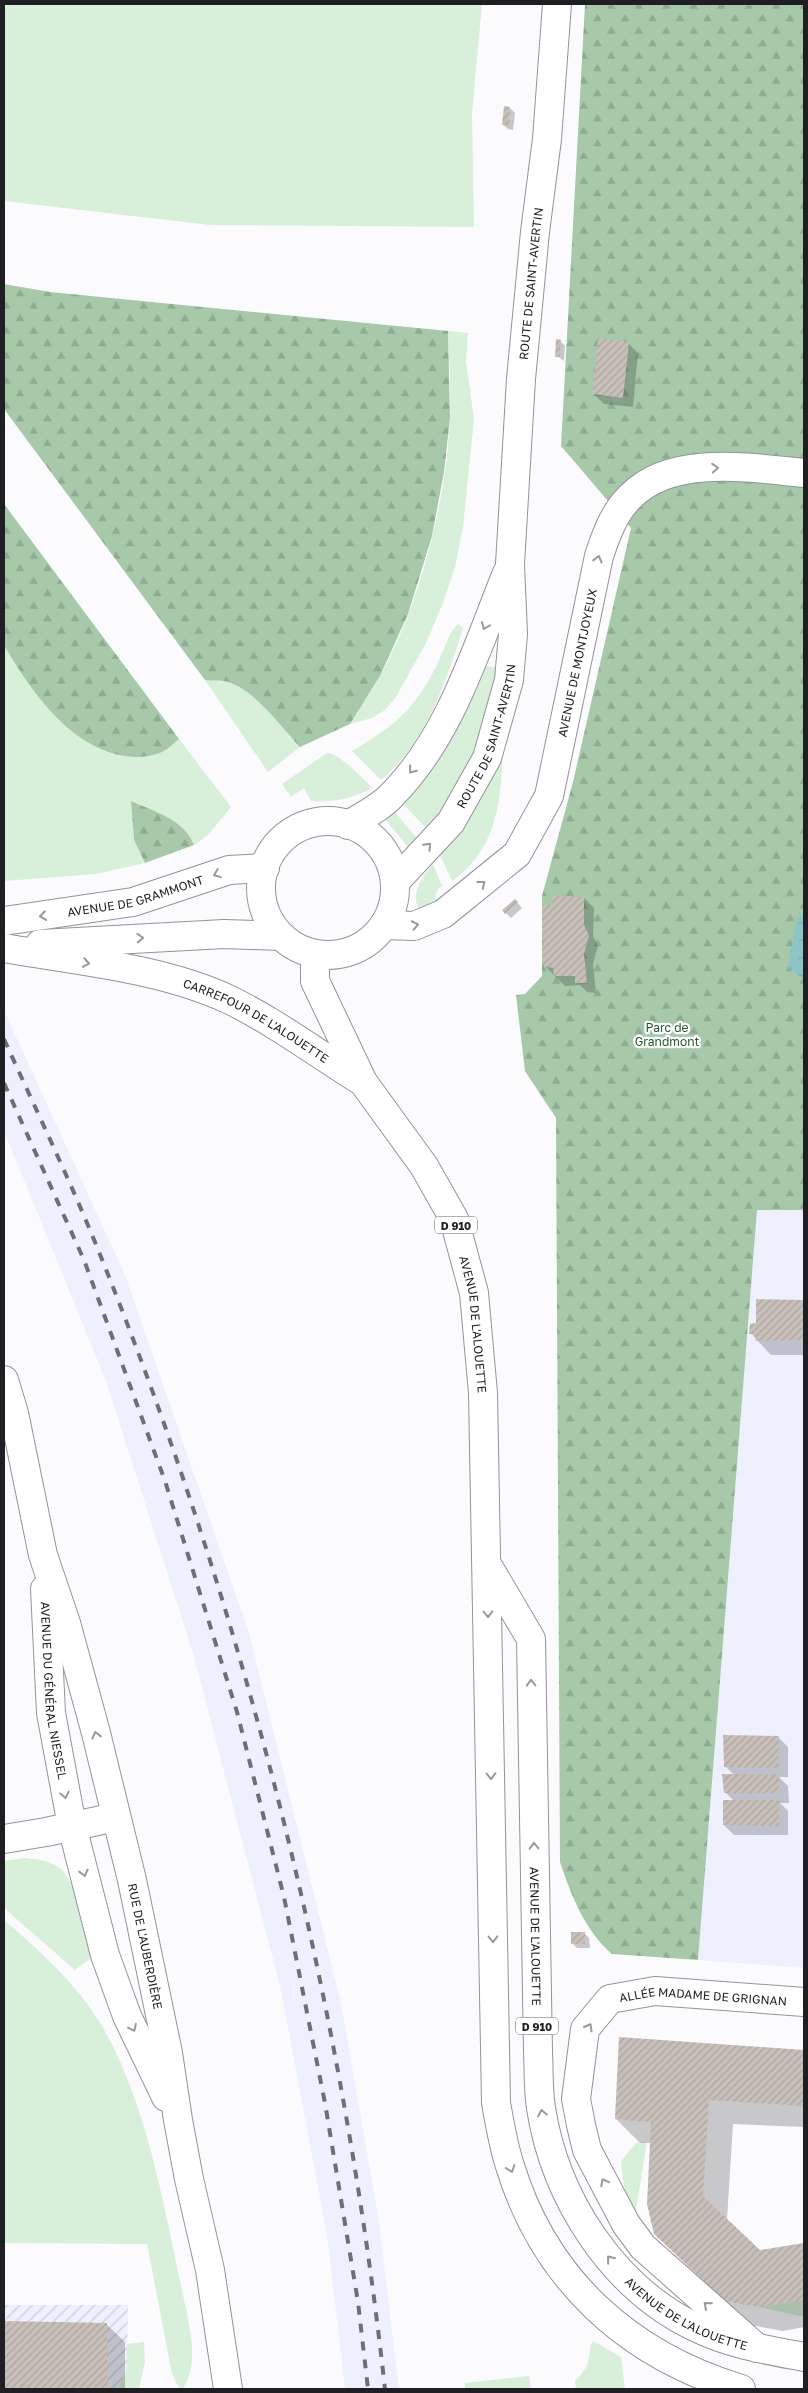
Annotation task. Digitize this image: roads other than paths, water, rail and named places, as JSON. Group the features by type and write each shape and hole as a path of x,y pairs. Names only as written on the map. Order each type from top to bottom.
{"main road":[{"name":"ROUTE DE SAINT-AVERTIN","path":"395,882 451,822 487,758 509,680 513,634 510,564 521,379 535,232 547,139 557,4"},
{"name":"AVENUE DE MONTJOYEUX","path":"384,925 414,926 443,914 517,854 549,796 599,556 614,520 631,496 647,483 685,470 721,467 804,473"},
{"name":"ROUTE DE SAINT-AVERTIN","path":"348,825 392,796 434,740 467,670 510,564"},
{"name":"CARREFOUR DE L'ALOUETTE","path":"337,822 368,835 383,850 393,871 395,882 391,911 384,925 372,938 358,948 342,954 315,954 291,944 281,936 266,911 262,882 265,868 276,847 292,832 314,823 337,822"},
{"name":"AVENUE DE GRAMMONT","path":"4,921 133,902 229,870 265,868"},
{"name":"CARREFOUR DE L'ALOUETTE","path":"4,947 224,934 281,936"},
{"name":"CARREFOUR DE L'ALOUETTE","path":"4,947 169,978 229,1000 263,1018 363,1082"},
{"name":"CARREFOUR DE L'ALOUETTE","path":"315,954 315,981 363,1082"},
{"name":"AVENUE DE L'ALOUETTE","path":"363,1082 424,1166 454,1219 474,1293 483,1393 496,2103 510,2167 531,2218 549,2252 570,2282 594,2306 662,2357 705,2378 741,2389"},
{"name":"AVENUE DU GÉNÉRAL NIESSEL","path":"4,1380 14,1412 44,1555 96,1733 116,1816"},
{"name":"AVENUE DU GÉNÉRAL NIESSEL","path":"44,1555 51,1713 72,1826"},
{"name":"AVENUE DE L'ALOUETTE","path":"487,1565 530,1639 538,2052 541,2108 559,2175 591,2234 611,2261 636,2287 694,2327 757,2348 804,2357"},
{"path":"4,1839 116,1816"},
{"name":"RUE DE L'AUBERDIÈRE","path":"116,1816 132,1880 168,2053 178,2120 210,2270 228,2389"},
{"name":"RUE DE L'AUBERDIÈRE","path":"72,1826 105,1955 127,2016 178,2120"},
{"name":"ALLÉE MADAME DE GRIGNAN","path":"757,2348 643,2247 626,2224 587,2150 581,2125 576,2099 585,2029 610,1999 655,1991 804,2002"}],"water":[{"path":"804,913 804,980 788,968 796,920"}],"railway":[{"path":"4,1039 88,1225 152,1389 200,1528 243,1669 281,1811 314,1954 343,2098 366,2243 385,2389"},
{"path":"4,1083 84,1260 165,1481 237,1712 284,1897 325,2103 358,2302 368,2389"}],"park label":[{"name":"Parc de Grandmont","path":"667,1034"}]}
